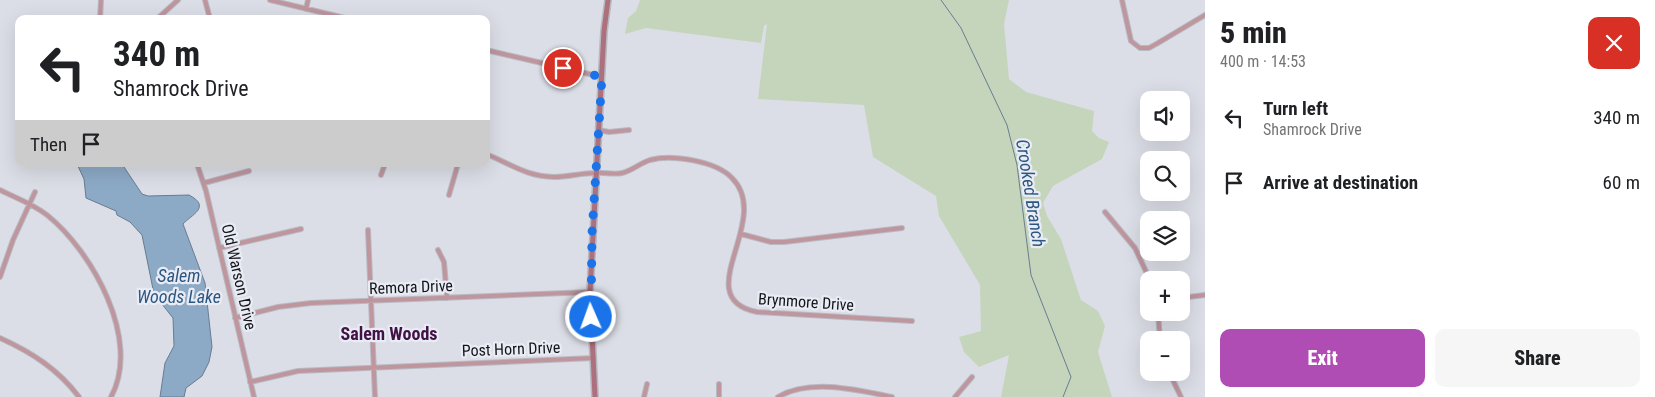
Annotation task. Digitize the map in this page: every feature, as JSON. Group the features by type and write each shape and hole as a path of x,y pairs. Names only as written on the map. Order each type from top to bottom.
{"main road":[{"path":"596,397 590,292 608,0"}],"street":[{"path":"100,15 101,0"},
{"path":"161,15 178,0"},
{"path":"205,0 209,15"},
{"path":"270,0 332,15"},
{"path":"306,9 308,0"},
{"path":"1122,0 1131,41 1140,48 1149,48 1205,14"},
{"path":"490,51 602,77"},
{"path":"599,130 609,132 630,130"},
{"name":"Brynmore Drive","path":"490,156 516,170 534,175 554,177 596,173 622,173 648,161 660,158 695,161 717,166 734,179 741,191 745,216 742,234 727,281 731,294 743,307 757,312 912,321"},
{"name":"Old Warson Drive","path":"198,167 204,183 254,397"},
{"path":"382,175 384,167"},
{"path":"449,195 457,167"},
{"path":"204,183 249,171"},
{"path":"0,190 29,204 49,217 79,248 97,274 107,295 117,333 120,356 118,382 111,397"},
{"path":"0,276 2,263 35,192"},
{"path":"1105,212 1135,248 1146,271"},
{"path":"742,234 771,242 784,242 902,228"},
{"path":"219,248 301,229"},
{"path":"368,230 375,397"},
{"path":"438,250 444,262 447,298"},
{"name":"Remora Drive","path":"235,318 294,304 590,292"},
{"path":"1190,297 1205,295"},
{"path":"0,338 40,359 65,380 79,397"},
{"name":"Post Horn Drive","path":"250,382 298,371 594,358"},
{"path":"955,397 972,377"},
{"path":"1173,381 1181,397"},
{"path":"644,397 648,384"},
{"path":"719,384 719,397"},
{"path":"778,397 801,388 816,387 859,391 892,397"}],"green space":[{"path":"640,0 1009,0 1004,24 1009,79 1026,92 1094,111 1092,131 1099,138 1109,142 1102,159 1053,186 1043,203 1047,216 1061,239 1081,300 1098,311 1105,326 1098,352 1112,397 1001,397 1009,355 979,367 964,352 959,337 981,331 980,285 939,216 936,196 873,157 864,105 758,99 767,24 764,26 761,43 646,28 625,34 628,18 636,11"}],"water":[{"name":"Salem Woods Lake","path":"78,167 124,167 142,194 148,196 189,195 199,203 198,211 183,224 205,283 212,347 209,362 202,376 186,388 184,397 160,397 165,363 174,346 173,318 154,294 142,235 130,222 117,215 116,211 86,198 84,179"}],"waterway":[{"name":"Crooked Branch","path":"941,0 961,28 1007,125 1017,165 1031,275 1071,377 1063,397"}],"district":[{"name":"Salem Woods","path":"389,333"}],"route":[{"path":"563,68 602,77 592,233 591,317"}]}
